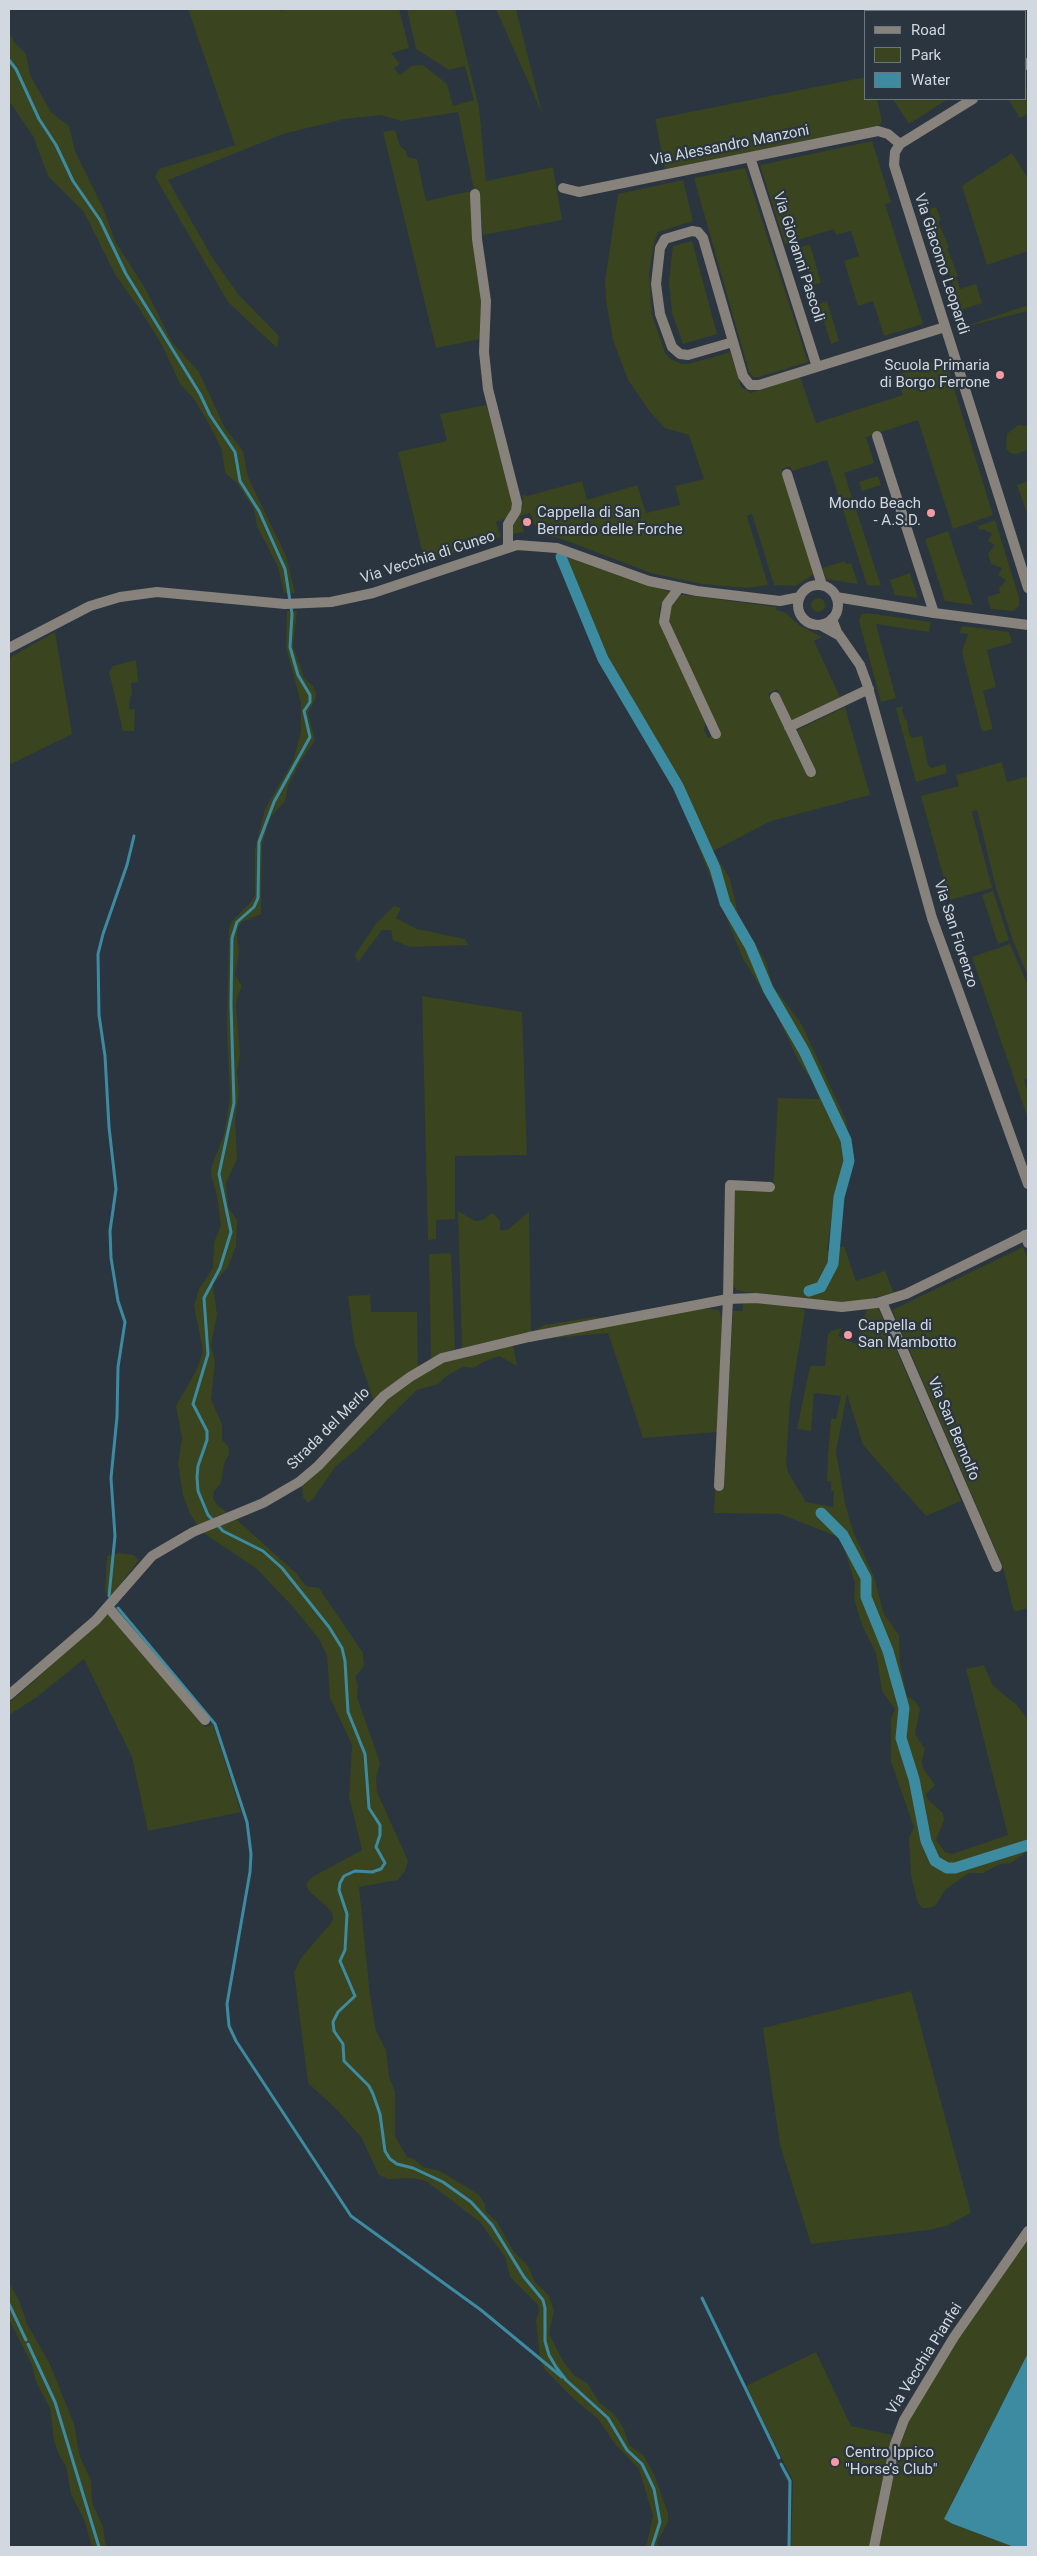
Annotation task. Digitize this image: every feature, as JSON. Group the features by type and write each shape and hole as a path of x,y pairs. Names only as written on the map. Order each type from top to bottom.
{"street":[{"path":"898,146 971,100"},
{"name":"Via Alessandro Manzoni","path":"563,188 568,191 579,192 878,131 888,134 898,146"},
{"name":"Via Giacomo Leopardi","path":"898,146 894,160 895,170 1028,588"},
{"name":"Via Giovanni Pascoli","path":"750,157 817,367"},
{"name":"Via Vecchia di Cuneo","path":"9,648 90,606 135,594 169,593 285,604 331,602 373,593 508,547 507,528 517,503 488,390 484,352 486,301 477,239 475,194"},
{"path":"733,342 688,355 680,354 672,348 660,314 656,284 660,248 665,239 692,231 701,234 733,342 744,380 750,385 759,385 945,326"},
{"path":"877,436 934,613"},
{"path":"787,474 817,570 818,585"},
{"path":"508,547 540,545 557,548 644,579 679,588 780,601 800,597"},
{"path":"798,610 803,591 818,585 831,589 836,596 838,609"},
{"path":"679,588 667,604 664,622 716,734"},
{"path":"836,596 934,613 1028,624"},
{"path":"780,601 798,610 807,622 820,625 832,619 838,609 848,604 862,602"},
{"name":"Via San Fiorenzo","path":"832,619 840,637 858,662 869,689 932,918 1028,1184"},
{"name":"Via San Fiorenzo","path":"820,625 840,637"},
{"path":"789,727 869,689"},
{"path":"775,697 811,772"},
{"path":"719,1486 728,1299 730,1185 770,1187"},
{"path":"728,1299 756,1298 842,1306 882,1302 906,1294 1027,1238"},
{"name":"Strada del Merlo","path":"9,1695 108,1607 148,1559 201,1528 273,1498 303,1479 384,1396 410,1377 442,1358 496,1344 728,1299"},
{"name":"Via San Bernolfo","path":"882,1302 997,1568"},
{"path":"108,1607 205,1720"},
{"name":"Via Vecchia Pianfei","path":"874,2547 895,2444 904,2420 954,2337 1028,2231"}],"green space":[{"path":"188,9 279,9 280,11 285,9 399,9 409,48 391,53 400,64 394,68 400,75 411,66 423,65 447,84 453,106 474,100 465,66 449,70 416,49 407,9 455,9 479,108 486,181 553,167 562,220 483,235 479,189 474,190 458,112 401,121 381,115 344,119 283,134 168,180 212,257 238,294 279,336 277,348 228,302 155,177 159,169 235,145"},
{"path":"496,9 516,9 542,113"},
{"path":"9,32 14,42 26,54 30,75 51,112 69,126 75,151 103,208 116,243 145,288 172,342 199,372 225,428 243,451 248,477 286,556 295,593 284,593 278,567 257,526 254,509 237,483 225,473 222,450 210,426 194,399 180,384 162,345 116,276 84,212 48,176 33,136 9,101"},
{"path":"864,77 864,100 877,100 882,122 877,127 665,169 655,119"},
{"path":"1027,86 1028,114 1020,118 1009,100 1027,100"},
{"path":"894,100 946,100 909,124"},
{"path":"395,130 400,146 406,151 407,157 417,159 426,201 471,191 481,297 480,339 436,348 383,132"},
{"path":"872,141 891,202 885,204 923,324 884,336 873,301 858,306 844,261 859,256 851,231 836,235 834,229 785,244 760,165"},
{"path":"1012,153 1028,179 1028,251 987,265 962,186"},
{"path":"745,168 808,362 759,377 753,377 749,372 694,178"},
{"path":"683,180 693,221 658,232 654,243 649,274 652,315 665,353 669,358 681,364 689,364 730,352 741,387 751,393 800,377 816,423 903,395 896,375 945,359 993,515 953,529 918,420 866,437 874,463 844,473 881,586 867,585 827,460 792,471 790,466 782,469 814,572 813,575 795,586 774,585 752,514 747,516 768,585 747,588 702,584 651,573 562,539 538,533 530,513 520,516 524,532 513,534 513,525 522,508 523,495 527,496 582,481 587,500 637,485 646,513 680,505 675,486 704,479 689,435 665,428 650,412 628,380 613,340 606,301 605,281 618,194"},
{"path":"936,207 941,220 938,222 949,247 947,248 958,276 956,277 960,289 976,284 982,303 961,310 929,209"},
{"path":"692,241 717,334 683,344 672,313 669,281 673,246"},
{"path":"810,244 821,283 813,285 801,247"},
{"path":"827,301 839,341 831,344 819,304"},
{"path":"1028,305 1028,311 957,329"},
{"path":"486,405 512,494 513,508 507,518 496,522 501,537 425,563 398,452 447,441 440,414"},
{"path":"1018,425 1028,426 1028,450 1016,454 1010,453 1006,448 1007,434"},
{"path":"878,476 881,485 862,491 859,482"},
{"path":"1028,481 1028,510 1026,511 1017,485"},
{"path":"995,520 1019,597 1019,606 1013,611 991,609 987,597 1000,593 999,588 1006,580 998,575 1002,568 991,564 988,554 995,545 988,541 992,534 983,529 980,530 978,526"},
{"path":"948,531 973,605 945,601 925,539"},
{"path":"555,553 670,592 660,607 659,624 706,721 704,730 708,738 720,732 670,629 667,613 679,594 776,607 776,610 786,613 799,625 822,637 814,641 840,697 792,721 777,689 768,694 809,776 817,772 797,730 845,707 870,795 771,821 713,851 730,879 738,914 766,962 773,986 802,1025 846,1120 849,1137 834,1200 827,1251 844,1246 856,1281 885,1271 894,1293 859,1301 842,1302 745,1292 737,1290 733,1286 733,1189 773,1191 778,1098 819,1099 812,1081 798,1060 773,1007 743,959 675,787 600,658"},
{"path":"845,561 846,564 851,563 858,584 826,579 822,568"},
{"path":"910,573 918,598 895,595 890,580"},
{"path":"815,598 821,598 825,605 821,612 815,612 811,608 811,602"},
{"path":"287,611 297,611 293,646 304,678 313,686 316,693 315,700 308,713 315,740 300,762 288,786 285,801 271,817 267,827 262,845 261,914 242,922 238,927 239,951 235,975 242,986 237,998 236,1008 240,1054 237,1072 239,1092 235,1119 237,1159 226,1183 228,1207 237,1220 236,1246 228,1267 213,1284 217,1315 211,1345 215,1362 211,1400 222,1424 222,1440 228,1446 229,1454 224,1464 221,1483 214,1491 213,1498 217,1505 228,1513 198,1526 190,1514 183,1495 178,1463 182,1438 176,1406 197,1369 203,1351 194,1306 199,1289 213,1268 214,1242 221,1226 217,1196 211,1175 212,1165 224,1135 230,1099 227,1029 229,930 231,922 251,902 255,895 255,849 265,809 293,761 301,732 301,703 286,647"},
{"path":"867,613 931,622 929,632 876,624 896,698 881,702 859,621 861,615"},
{"path":"962,626 1009,632 1012,643 987,650 996,687 983,691 993,729 982,732 962,652 968,634 959,633"},
{"path":"55,632 72,734 9,765 9,658"},
{"path":"136,660 138,682 131,683 132,696 130,697 129,709 135,710 134,731 123,731 109,672 113,666"},
{"path":"903,706 902,710 905,720 907,720 909,734 912,738 922,736 928,765 931,768 945,764 947,773 916,782 896,708"},
{"path":"1002,762 1007,782 1028,776 1028,976 1013,941 996,888 977,810 972,812 992,888 950,900 921,796 959,786 956,775"},
{"path":"993,891 1009,940 998,944 982,895"},
{"path":"394,906 401,908 396,918 417,929 465,939 468,945 410,947 393,940 391,930 382,930 358,962 355,955 375,925"},
{"path":"1010,944 1028,986 1028,1078 1024,1080 1028,1094 1028,1119 972,957"},
{"path":"422,996 522,1012 527,1155 455,1156 455,1219 436,1220 436,1239 428,1240"},
{"path":"458,1211 475,1221 483,1220 490,1214 494,1214 500,1221 500,1230 507,1230 529,1212 531,1333 544,1325 595,1317 606,1318 462,1348"},
{"path":"1023,1247 1028,1260 1028,1608 1014,1612 1003,1567 892,1310"},
{"path":"451,1253 455,1349 431,1359 429,1254"},
{"path":"370,1295 371,1312 417,1312 418,1367 374,1402 354,1342 348,1296"},
{"path":"743,1303 793,1306 805,1310 790,1403 786,1462 788,1472 806,1502 833,1507 834,1491 831,1491 831,1482 827,1481 828,1454 831,1419 836,1419 841,1396 814,1393 811,1431 797,1429 810,1366 825,1366 828,1334 831,1331 842,1328 838,1336 856,1344 867,1309 878,1307 961,1501 926,1516 863,1445 847,1394 836,1452 845,1503 853,1531 874,1577 884,1614 899,1635 900,1663 907,1696 915,1701 920,1709 915,1734 925,1749 922,1760 923,1768 935,1785 926,1794 927,1799 943,1813 944,1820 936,1840 945,1852 952,1854 1008,1835 966,1669 984,1665 993,1686 1016,1704 1026,1717 1028,1728 1028,1851 1011,1863 1000,1864 983,1873 969,1873 946,1889 935,1906 929,1908 922,1908 918,1903 911,1876 909,1838 914,1827 891,1762 891,1719 895,1709 882,1691 876,1653 862,1625 854,1599 855,1583 841,1538 780,1514 714,1513 715,1488 724,1488 733,1311 742,1311"},
{"path":"706,1308 719,1310 722,1319 717,1432 643,1438 608,1333 532,1340"},
{"path":"513,1344 517,1366 499,1356 483,1362 474,1368 463,1367 448,1375 438,1384 417,1390 356,1450 336,1466 313,1499 308,1503 303,1497 302,1485 390,1395 443,1361"},
{"path":"236,1519 296,1573 306,1586 319,1588 363,1653 364,1666 355,1677 358,1685 357,1697 380,1763 376,1778 377,1792 408,1861 405,1871 398,1880 359,1887 370,1995 376,2031 386,2050 389,2077 395,2091 395,2136 407,2157 414,2159 423,2167 440,2171 478,2194 485,2204 486,2212 497,2222 514,2252 528,2266 535,2282 549,2296 554,2310 549,2334 563,2361 574,2375 588,2384 599,2402 615,2415 624,2429 629,2445 643,2455 654,2474 668,2513 668,2522 657,2542 658,2547 646,2547 653,2516 639,2469 614,2443 599,2420 573,2398 545,2370 540,2360 536,2320 539,2312 538,2305 510,2277 505,2257 480,2222 426,2181 412,2178 388,2179 379,2175 361,2137 336,2109 308,2083 294,1972 301,1958 331,1923 333,1918 332,1912 308,1890 306,1883 314,1876 362,1850 349,1797 352,1745 330,1698 327,1656 319,1639 293,1607 257,1569 202,1532"},
{"path":"119,1553 133,1555 139,1560 111,1596 105,1592 107,1556"},
{"path":"108,1614 205,1727 213,1724 241,1812 148,1831 132,1757 84,1659 37,1697 9,1715 9,1703"},
{"path":"911,1991 971,2213 946,2226 929,2230 811,2244 780,2145 763,2028"},
{"path":"1028,2238 1028,2353 952,2502 953,2524 1014,2547 879,2547 899,2449 910,2419 958,2339"},
{"path":"9,2283 19,2300 27,2324 49,2362 74,2424 80,2457 91,2480 92,2502 103,2527 106,2547 92,2547 85,2522 71,2494 66,2466 59,2455 54,2441 50,2408 36,2382 32,2365 9,2319"},
{"name":"Centro Ippico \"Horse’s Club\"","path":"816,2352 851,2426 892,2435 869,2547 791,2547 793,2481 746,2386"}],"water":[{"path":"1028,2353 1028,2547 1014,2547 944,2519"}],"waterway":[{"path":"9,60 16,69 39,119 56,145 73,181 100,220 126,274 200,394 210,415 235,452 240,481 259,511 285,569 292,614 290,647 298,675 310,695 310,702 304,711 310,737 274,802 259,842 258,898 254,907 237,922 232,938 231,1005 234,1103 219,1174 231,1232 220,1268 204,1298 208,1354 193,1404 207,1431 207,1440 198,1466 197,1477 198,1491 208,1515 223,1531 263,1551 282,1568 329,1627 342,1648 345,1661 348,1712 365,1754 369,1808 380,1825 380,1835 376,1847 385,1863 381,1869 372,1872 355,1871 344,1876 340,1883 339,1890 347,1914 345,1950 340,1961 355,1996 338,2012 333,2022 334,2031 343,2044 344,2061 369,2086 373,2094 380,2114 385,2151 390,2159 397,2164 413,2168 443,2182 471,2202 492,2225 524,2277 543,2300 545,2308 545,2341 549,2355 556,2367 566,2380 608,2418 627,2450 642,2464 654,2489 660,2522 652,2547"},
{"path":"561,557 603,659 678,786 715,868 725,903 750,946 768,989 804,1051 846,1140 849,1161 839,1197 833,1264 821,1287 809,1291"},
{"path":"109,1596 115,1536 111,1478 117,1417 118,1367 125,1322 118,1301 111,1258 110,1231 116,1189 109,1127 105,1056 99,1015 98,954 127,865 134,836"},
{"path":"821,1513 843,1535 866,1578 866,1597 888,1651 904,1708 901,1738 914,1779 926,1841 935,1861 947,1868 955,1868 1028,1845"},
{"path":"118,1608 215,1724 247,1822 251,1854 250,1872 227,2004 229,2026 236,2041 351,2216 481,2310 562,2377"},
{"path":"702,2298 779,2458"},
{"path":"9,2304 26,2340"},
{"path":"28,2344 55,2402 99,2547"},
{"path":"781,2464 790,2481 789,2547"}],"place":[{"name":"Scuola Primaria di Borgo Ferrone","path":"1000,375"},
{"name":"Mondo Beach - A.S.D.","path":"931,513"},
{"name":"Cappella di San Bernardo delle Forche","path":"527,522"},
{"name":"Cappella di San Mambotto","path":"848,1335"},
{"name":"Centro Ippico \"Horse’s Club\"","path":"835,2462"}]}
